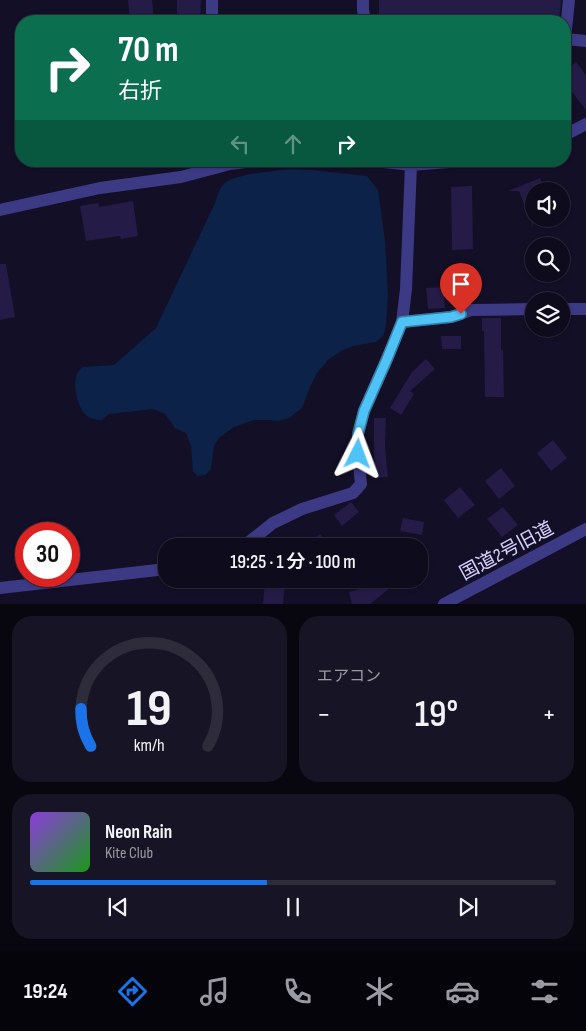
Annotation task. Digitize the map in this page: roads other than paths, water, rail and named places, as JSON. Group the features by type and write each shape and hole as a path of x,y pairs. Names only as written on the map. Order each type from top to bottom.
{"street":[{"path":"212,0 212,15"},
{"path":"363,0 364,15"},
{"path":"567,15 569,0"},
{"path":"571,40 586,41"},
{"path":"571,133 586,124"},
{"path":"0,210 100,188 181,177 216,167"},
{"path":"255,538 273,524 302,509 353,493 361,484 358,434 364,411 402,322 406,289 411,167"},
{"path":"570,309 586,309"},
{"path":"402,322 451,317 471,310 525,310"},
{"name":"国道2号旧道","path":"444,604 586,529"},
{"path":"0,588 158,570"}],"water":[{"path":"290,169 367,176 378,190 385,240 388,295 384,335 376,342 353,346 341,351 328,360 317,373 302,408 289,418 278,421 254,420 234,427 219,438 214,446 211,469 205,475 197,476 193,471 191,446 186,433 175,428 165,414 153,409 109,414 102,420 92,418 83,412 79,403 75,387 76,376 82,367 114,365 156,328 223,185 235,178"}]}
